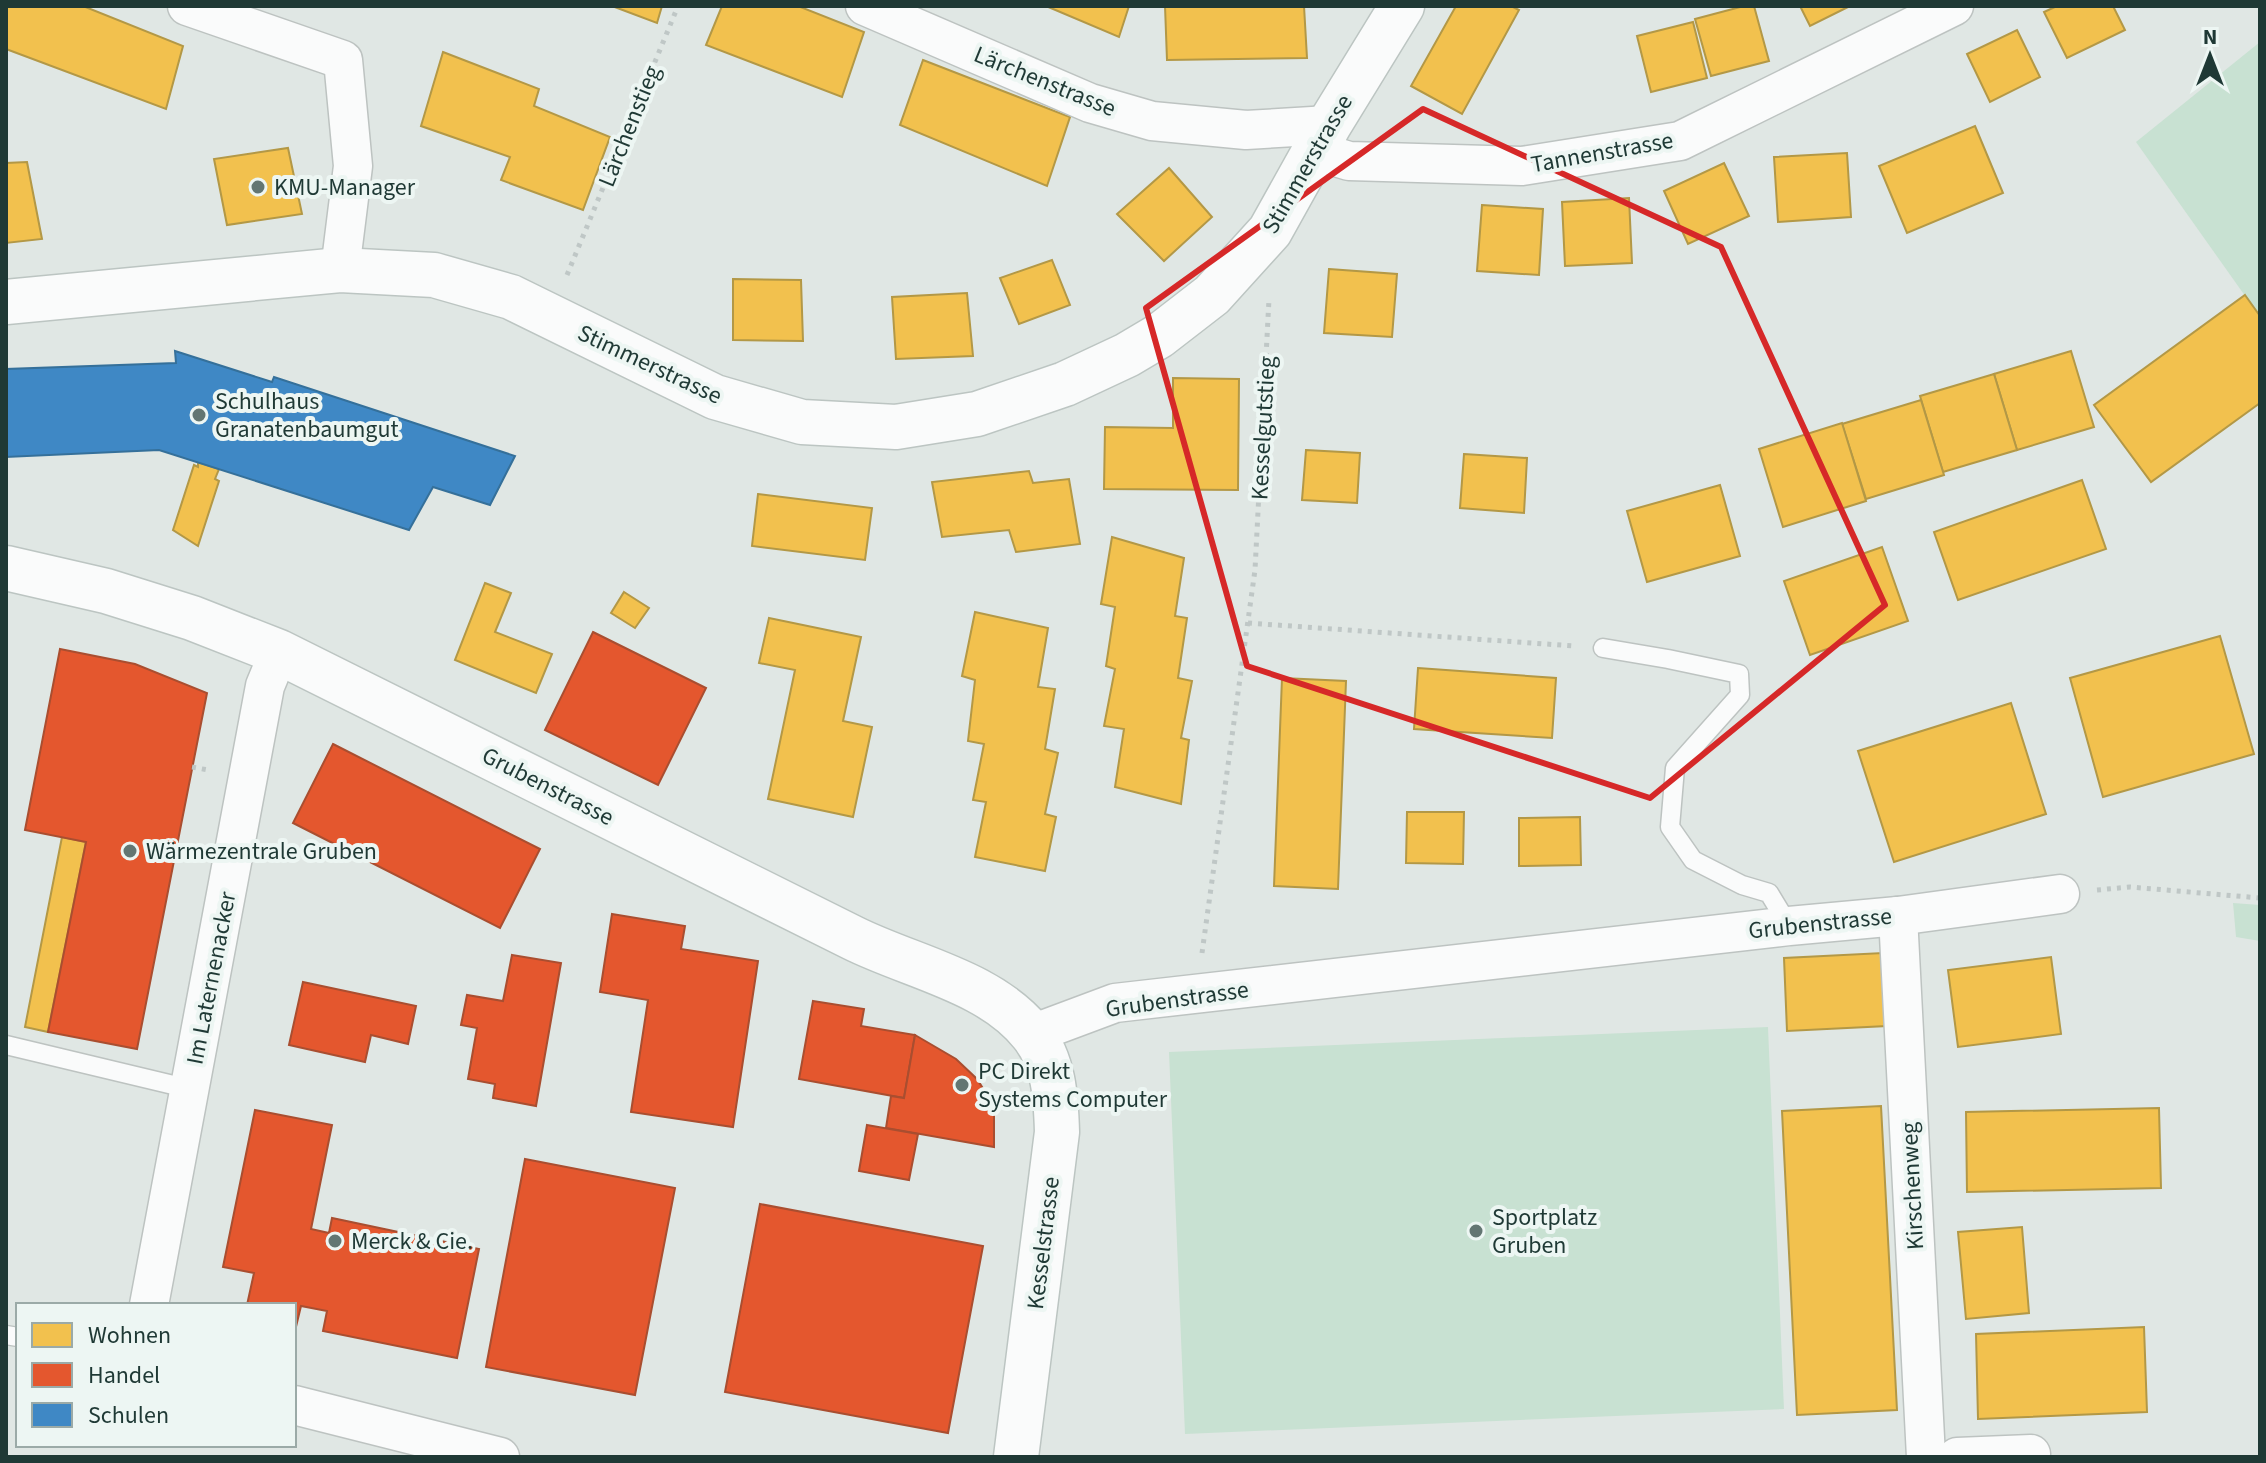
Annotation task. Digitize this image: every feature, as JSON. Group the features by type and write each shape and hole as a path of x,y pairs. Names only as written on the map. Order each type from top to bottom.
{"street":[{"path":"187,6 343,60 353,166 340,270"},
{"name":"Lärchenstrasse","path":"865,6 1090,103 1152,121 1323,138"},
{"name":"Stimmerstrasse","path":"6,302 340,270 434,275 511,297 715,397 802,422 896,427 977,414 1065,384 1127,355 1159,336 1212,295 1270,231 1402,6"},
{"name":"Tannenstrasse","path":"1323,138 1349,161 1522,166 1680,141 1954,6"},
{"name":"Grubenstrasse","path":"6,568 106,591 192,618 279,652 862,943 985,994 1032,1034 1115,1003 1898,916 2060,894"},
{"name":"Im Laternenacker","path":"149,1303 265,686 279,652"},
{"name":"Kirschenweg","path":"1898,916 1926,1457"},
{"name":"Kesselstrasse","path":"1016,1457 1057,1132 1055,1092 1046,1057 1032,1034"},
{"path":"296,1406 500,1457"},
{"path":"1957,1457 2031,1454"}],"lane":[{"path":"1603,648 1739,674 1740,695 1675,768 1670,827 1693,860 1742,885 1769,893 1789,926"},
{"path":"6,1045 190,1089"}],"path":[{"name":"Lärchenstieg","path":"579,246 678,6"},
{"name":"Kesselgutstieg","path":"1196,994 1255,570 1269,316 1270,231"},
{"path":"1248,623 1603,648"},
{"path":"2060,894 2130,887 2260,898"}],"highlighted area":[{"path":"1423,109 1721,247 1885,605 1650,798 1247,666 1146,308"}],"green space":[{"path":"2260,42 2260,317 2136,142"},
{"path":"2233,903 2260,905 2260,941 2236,937"},
{"name":"Sportplatz Gruben","path":"1768,1027 1784,1409 1185,1434 1169,1052"}],"building: Wohnen":[{"path":"6,6 83,6 183,46 166,109 6,49"},
{"path":"612,6 662,6 657,23"},
{"path":"722,6 798,6 864,32 842,97 706,45"},
{"path":"1046,6 1129,6 1119,37"},
{"path":"1165,6 1304,6 1307,58 1167,60"},
{"path":"1456,6 1511,6 1519,10 1462,114 1411,86"},
{"path":"1754,6 1769,61 1711,76 1695,19"},
{"path":"1800,6 1850,6 1810,26"},
{"path":"2057,6 2113,6 2125,30 2067,58 2044,12"},
{"path":"1693,22 1707,78 1651,92 1637,36"},
{"path":"2017,30 2040,77 1990,102 1967,54"},
{"path":"443,52 539,89 534,106 610,137 583,210 501,180 510,157 421,126"},
{"path":"923,60 1070,117 1047,186 900,125"},
{"path":"1975,126 2003,193 1907,233 1879,166"},
{"name":"KMU-Manager","path":"288,148 302,214 227,225 214,159"},
{"path":"1847,153 1851,217 1778,222 1774,157"},
{"path":"27,162 42,239 6,243 6,163"},
{"path":"1724,163 1749,216 1688,244 1664,191"},
{"path":"1169,168 1212,217 1164,261 1117,214"},
{"path":"1629,198 1632,263 1565,266 1562,202"},
{"path":"1482,205 1543,209 1539,275 1477,271"},
{"path":"1052,260 1070,305 1019,324 1000,278"},
{"path":"1329,269 1397,274 1392,337 1324,333"},
{"path":"733,279 801,280 803,341 733,340"},
{"path":"967,293 973,356 896,359 892,297"},
{"path":"2245,295 2260,316 2260,403 2151,482 2094,405"},
{"path":"2071,351 2094,427 2017,450 1994,374"},
{"path":"1994,374 2017,450 1943,472 1920,396"},
{"path":"1173,378 1239,379 1238,490 1104,489 1105,427 1173,428"},
{"path":"1921,400 1944,475 1866,499 1842,424"},
{"path":"1842,423 1866,501 1783,527 1759,449"},
{"path":"1306,450 1360,453 1357,503 1302,500"},
{"path":"1464,454 1527,458 1524,513 1460,508"},
{"path":"198,462 219,469 215,479 219,481 198,546 173,530 194,465 198,467"},
{"path":"1029,471 1033,483 1069,479 1080,544 1016,552 1009,530 942,537 932,482"},
{"path":"2082,480 2106,549 1958,600 1934,532"},
{"path":"1720,485 1740,556 1647,582 1627,511"},
{"path":"758,494 872,508 865,560 752,546"},
{"path":"1112,537 1184,558 1175,616 1187,618 1178,678 1192,681 1181,738 1189,740 1181,804 1115,787 1124,729 1104,726 1115,669 1106,666 1115,607 1101,604"},
{"path":"1882,547 1908,621 1810,655 1784,581"},
{"path":"485,583 511,593 495,632 552,654 536,693 455,660"},
{"path":"624,592 649,608 635,628 611,613"},
{"path":"975,612 1048,628 1038,687 1055,689 1045,749 1058,753 1045,814 1056,817 1045,871 975,857 986,802 973,800 984,744 968,741 975,680 962,676"},
{"path":"769,618 861,637 843,721 872,727 853,817 768,799 795,670 759,663"},
{"path":"2220,636 2254,754 2103,797 2070,678"},
{"path":"1418,668 1556,678 1552,738 1414,729"},
{"path":"1282,678 1346,681 1338,889 1274,886"},
{"path":"2011,703 2046,814 1894,862 1858,751"},
{"path":"1407,812 1464,812 1463,864 1406,863"},
{"path":"1580,817 1581,865 1519,866 1519,818"},
{"path":"62,837 86,842 48,1032 25,1027"},
{"path":"1883,953 1887,1026 1787,1031 1784,958"},
{"path":"2051,957 2061,1034 1958,1047 1948,970"},
{"path":"1881,1106 1897,1410 1797,1415 1782,1111"},
{"path":"2159,1108 2161,1188 1967,1192 1966,1112"},
{"path":"2022,1227 2029,1313 1966,1319 1958,1232"},
{"path":"2144,1327 2147,1412 1978,1419 1976,1334"}],"building: Handel":[{"path":"593,632 706,688 658,785 545,730"},
{"name":"Wärmezentrale Gruben","path":"60,649 135,664 207,693 137,1049 48,1032 86,842 25,830"},
{"path":"333,744 540,849 500,928 293,823"},
{"path":"612,914 685,926 681,949 758,961 733,1127 631,1112 648,1000 600,992"},
{"path":"512,955 561,963 536,1106 493,1098 495,1084 468,1079 477,1028 461,1025 467,995 503,1001"},
{"path":"303,982 416,1006 408,1044 371,1035 365,1062 289,1045"},
{"path":"813,1001 864,1009 861,1026 915,1035 904,1098 799,1079"},
{"path":"915,1035 956,1059 977,1079 994,1106 994,1147 886,1128 891,1096 904,1098"},
{"name":"Merck & Cie.","path":"255,1110 332,1125 311,1229 329,1233 332,1218 479,1249 457,1358 323,1331 327,1311 301,1306 296,1327 296,1303 247,1303 254,1273 223,1267"},
{"path":"867,1125 918,1134 909,1180 859,1171"},
{"path":"525,1159 675,1188 635,1395 486,1367"},
{"path":"760,1204 983,1246 948,1433 725,1392"}],"building: Schulen":[{"name":"Schulhaus Granatenbaumgut","path":"175,351 272,382 274,377 515,456 490,505 433,487 409,530 159,450 6,457 6,369 176,363"}],"place":[{"name":"KMU-Manager","path":"258,187"},
{"name":"Schulhaus Granatenbaumgut","path":"199,415"},
{"name":"Wärmezentrale Gruben","path":"130,851"},
{"name":"PC Direkt Systems Computer","path":"962,1085"},
{"name":"Sportplatz Gruben","path":"1476,1231"},
{"name":"Merck & Cie.","path":"335,1241"}]}
